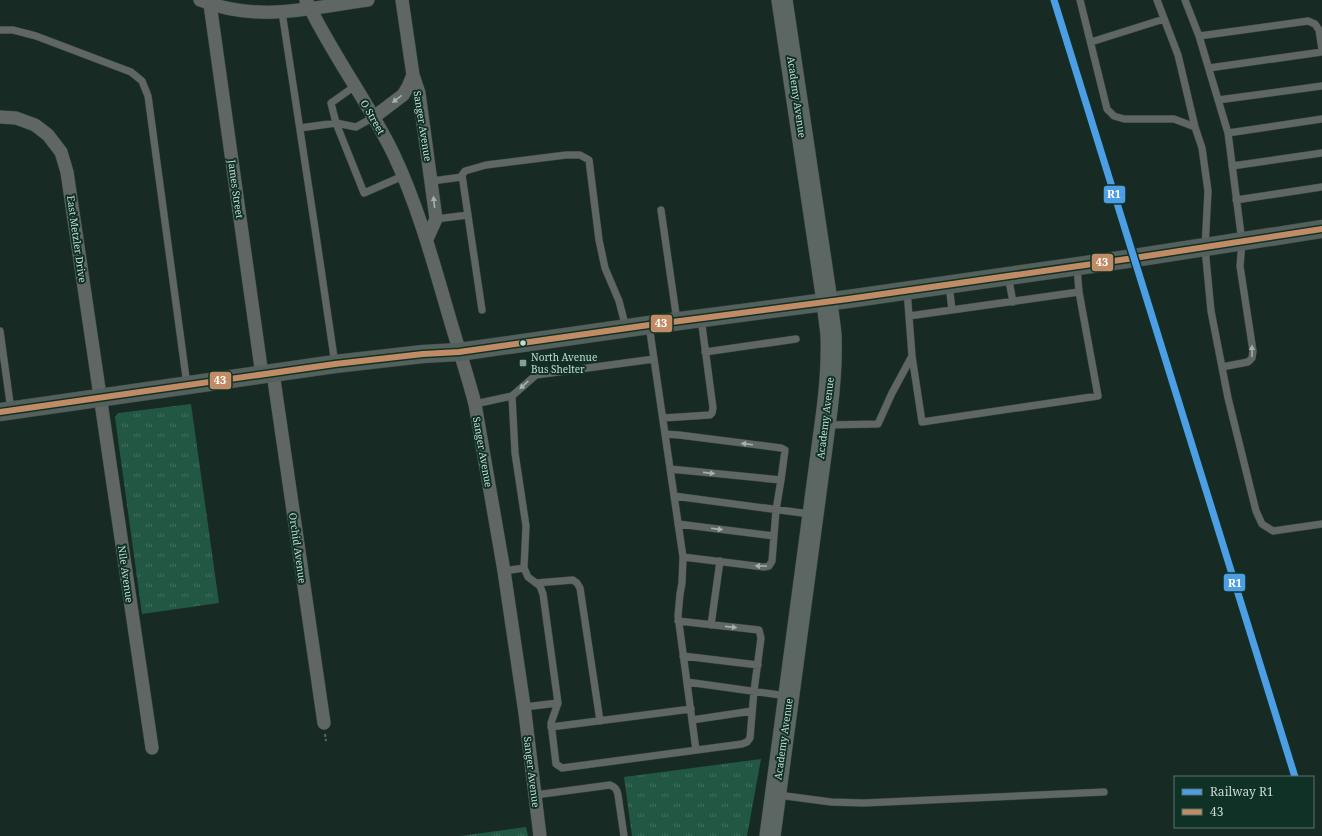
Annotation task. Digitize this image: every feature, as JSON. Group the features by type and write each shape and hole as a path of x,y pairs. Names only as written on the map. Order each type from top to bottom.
{"main road":[{"name":"Academy Avenue","path":"770,836 825,425 830,382 831,350 827,301 782,0"}],"street":[{"path":"205,2 236,11 259,13 282,12 308,4 368,0"},
{"name":"Sanger Avenue","path":"402,0 413,75 419,93 436,219"},
{"name":"James Street","path":"205,2 268,374"},
{"name":"O Street","path":"308,4 330,45 374,117 393,153 427,239"},
{"name":"Sanger Avenue","path":"374,117 403,95 413,75"},
{"name":"East Metzler Drive","path":"0,117 16,118 35,125 48,135 61,152 67,172 100,399"},
{"path":"427,239 436,219"},
{"path":"6,412 335,364 423,354 459,352 1008,276 1322,230"},
{"name":"Sanger Avenue","path":"427,239 475,404 504,571 524,708 540,836"},
{"name":"Orchid Avenue","path":"268,374 324,723"},
{"name":"Nile Avenue","path":"100,399 152,748"}],"lane":[{"path":"1080,0 1107,109 1114,116 1124,119 1174,119 1195,127"},
{"path":"1157,0 1178,55 1195,127 1202,148 1208,191 1205,248 1211,311 1228,398 1256,512 1262,524 1273,531 1322,524"},
{"path":"1185,0 1199,36 1228,133 1242,242 1240,266 1253,351 1252,358 1248,362 1222,367"},
{"path":"282,12 335,364"},
{"path":"1090,42 1164,18"},
{"path":"1199,36 1308,22 1315,24 1319,30 1322,51 1209,68"},
{"path":"0,30 13,30 36,36 131,72 142,81 148,96 187,386"},
{"path":"354,86 331,103 336,123 364,193 403,176"},
{"path":"1218,100 1322,86"},
{"path":"300,128 336,123 356,128 374,117"},
{"path":"1228,133 1322,119"},
{"path":"1232,166 1322,153"},
{"path":"482,310 462,175 465,171 486,165 566,155 580,155 589,160 599,240 605,268 619,301 626,328"},
{"path":"432,181 462,177"},
{"path":"1236,200 1322,187"},
{"path":"661,210 677,321"},
{"path":"436,219 468,215"},
{"path":"907,290 912,356 922,422 1098,396 1077,266"},
{"path":"1008,276 1013,302"},
{"path":"949,284 952,310"},
{"path":"909,316 1080,292"},
{"path":"663,418 710,415 712,413 713,408 701,318"},
{"path":"649,325 683,557 678,621 696,750"},
{"path":"0,331 6,412"},
{"path":"705,352 796,339"},
{"path":"825,425 878,424 892,393 912,356"},
{"path":"475,404 512,396 536,375 654,359"},
{"path":"512,396 515,453 526,526 524,568 528,577 540,586 544,594 558,703 551,723 556,764 562,768 742,744 747,742 750,738 761,638 759,630 678,621"},
{"path":"665,434 781,448 785,450 776,510 772,561 770,566 764,567 683,557"},
{"path":"670,469 781,480"},
{"path":"674,496 812,515"},
{"path":"678,524 774,536"},
{"path":"712,625 720,561"},
{"path":"504,571 524,568"},
{"path":"536,583 573,580 577,582 580,588 600,721"},
{"path":"683,656 758,665"},
{"path":"687,682 789,696"},
{"path":"524,708 558,703"},
{"path":"551,727 691,709"},
{"path":"692,720 752,711"},
{"path":"535,796 610,785 614,786 617,790 624,836"},
{"path":"776,795 831,802 864,803 1104,792"}],"green space":[{"path":"191,404 219,603 142,614 115,417 118,413"},
{"path":"761,759 747,836 632,836 624,777"},
{"path":"526,827 528,836 460,836"}],"rail line":[{"name":"R1","path":"1054,0 1295,776"}],"transit line":[{"name":"43","path":"0,412 335,364 423,354 459,352 848,299 1134,258 1322,229"}],"place":[{"name":"North Avenue Bus Shelter","path":"523,363"}]}
